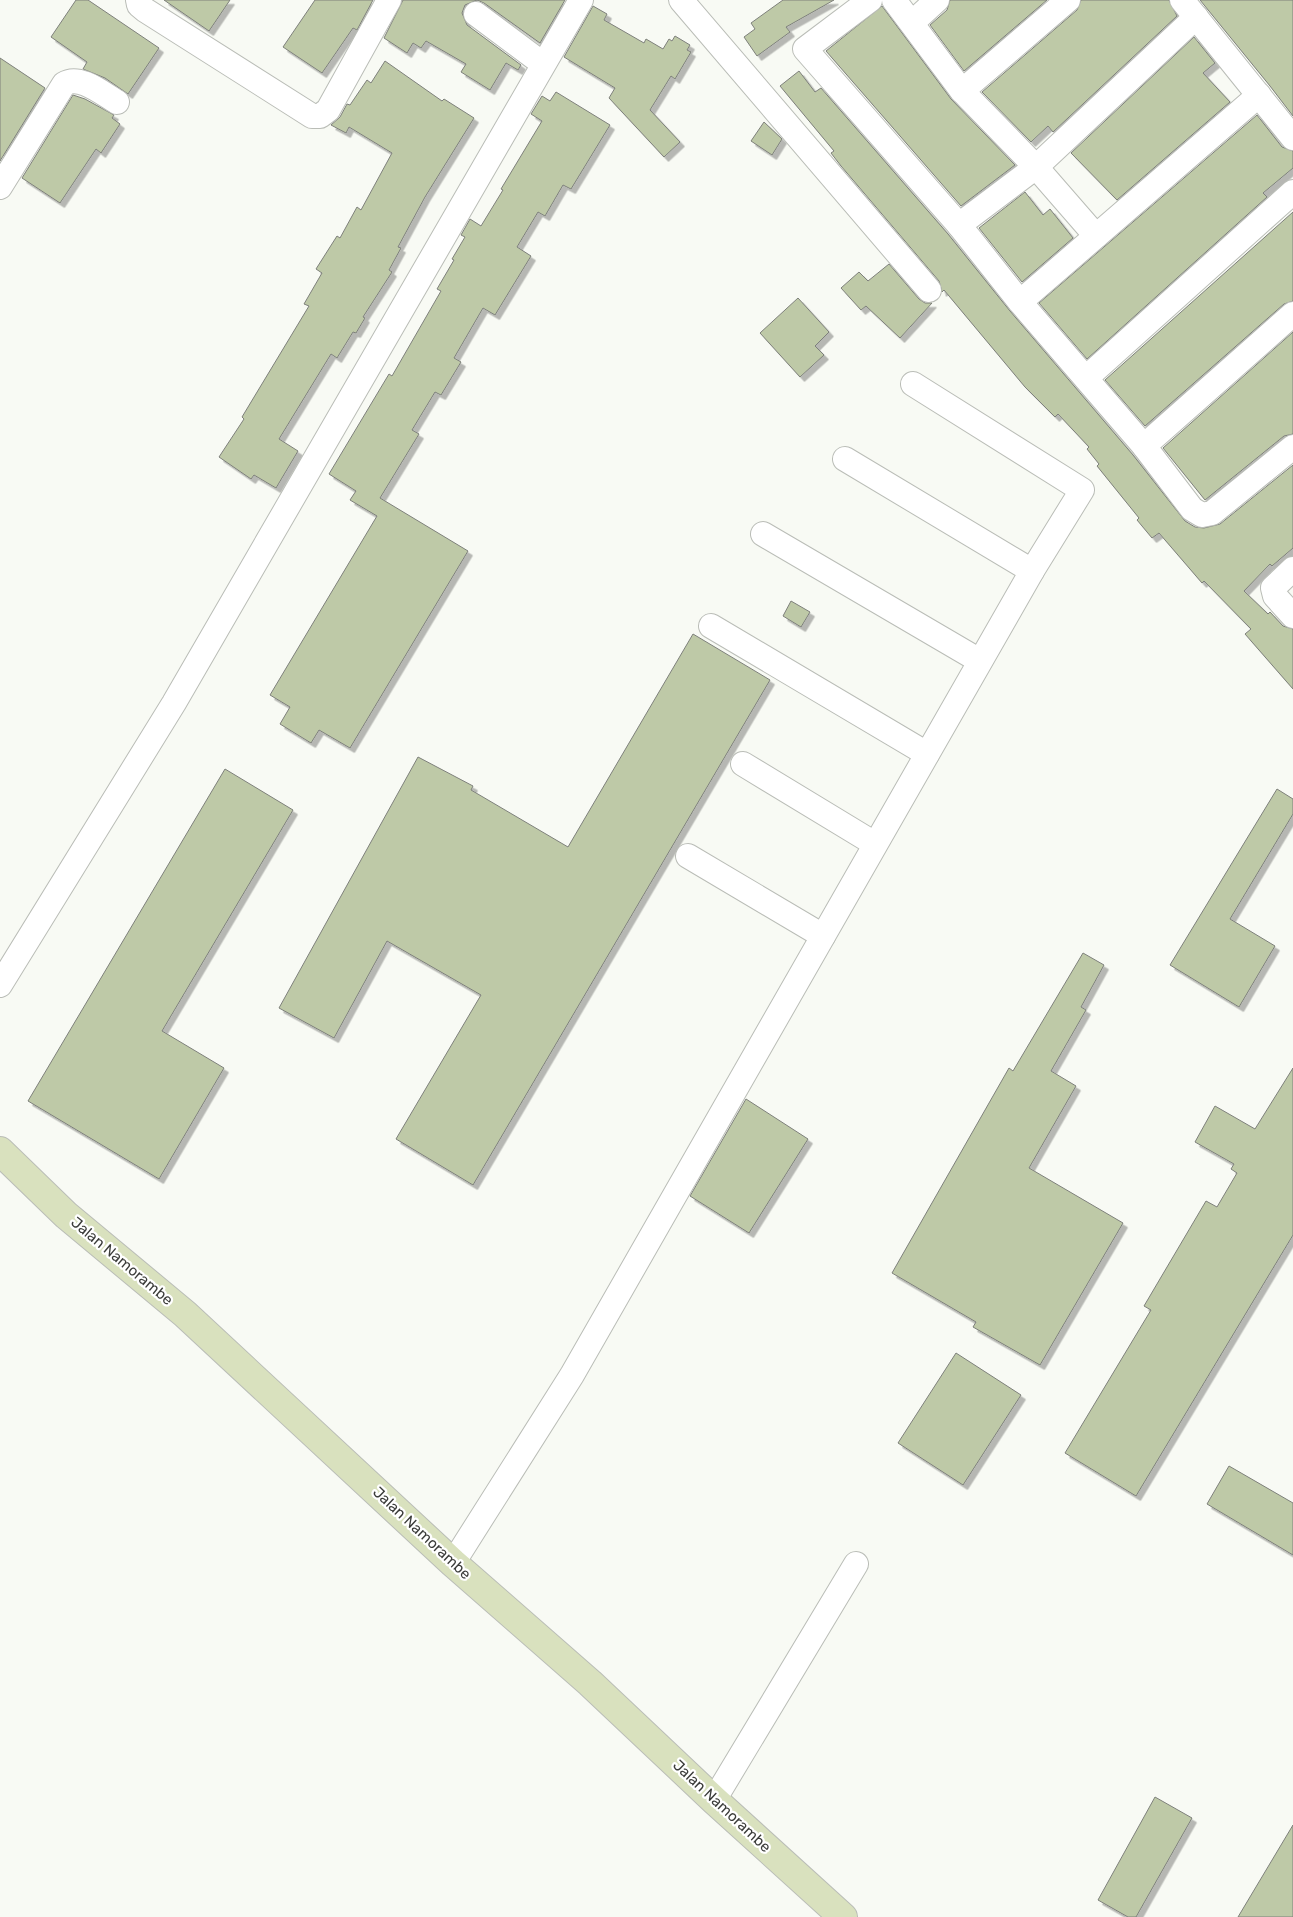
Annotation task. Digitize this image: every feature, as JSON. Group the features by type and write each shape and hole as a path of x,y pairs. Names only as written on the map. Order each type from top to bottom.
{"main road":[{"name":"Jalan Namorambe","path":"0,1151 66,1214 185,1314 453,1563 590,1683 714,1800 843,1917"}],"street":[{"path":"138,0 139,5 145,10 312,116 320,116 328,110 389,0"},
{"path":"0,985 174,703 581,0"},
{"path":"682,0 929,290"},
{"path":"870,0 805,49 959,225 1020,302 1144,446 1192,509 1202,515 1212,513 1293,447"},
{"path":"894,0 913,22 962,91 1036,167 1096,236"},
{"path":"913,22 937,0"},
{"path":"962,91 1068,0"},
{"path":"959,225 1036,167 1189,8 1293,138"},
{"path":"476,14 543,64"},
{"path":"0,187 64,84 79,81 117,102"},
{"path":"1020,302 1259,95"},
{"path":"1086,378 1293,192"},
{"path":"1144,446 1293,314"},
{"path":"453,1563 572,1375 980,661 1082,490 913,384"},
{"path":"845,459 1032,571"},
{"path":"763,534 980,661"},
{"path":"1293,569 1275,585 1273,591 1293,616"},
{"path":"711,626 927,754"},
{"path":"743,764 875,844"},
{"path":"688,856 823,936"},
{"path":"714,1800 856,1564"}],"building":[{"path":"76,0 88,0 159,48 128,94 105,78 83,69 87,62 51,37"},
{"path":"164,0 230,0 209,31"},
{"path":"315,0 373,0 357,30 353,28 322,73 283,47"},
{"path":"403,0 477,0 465,5 462,13 467,25 521,65 518,70 506,63 490,90 461,72 466,64 426,41 421,48 413,43 407,53 384,38"},
{"path":"477,0 565,0 540,43"},
{"path":"783,0 834,0 786,27 790,32 757,56 744,37 755,29 751,23"},
{"path":"950,0 1047,0 964,71 930,25 947,10"},
{"path":"1081,0 1169,0 1177,16 1053,132 1048,126 1031,142 982,92 1077,10"},
{"path":"1200,0 1293,0 1293,116 1270,86"},
{"path":"593,6 607,14 604,20 644,43 646,39 663,49 669,39 672,41 675,36 690,45 687,50 691,52 675,79 671,76 650,110 680,142 664,157 609,98 615,88 564,57"},
{"path":"882,6 951,99 1015,165 961,206 826,51"},
{"path":"1194,37 1215,63 1203,73 1230,102 1117,200 1071,153"},
{"path":"0,58 45,88 0,161"},
{"path":"385,61 442,101 444,99 474,118 425,197 398,247 401,248 389,270 392,272 363,317 365,318 356,333 353,332 337,358 331,354 279,439 298,451 276,488 254,475 251,479 219,457 244,419 242,417 309,306 304,304 322,273 316,269 337,236 340,238 357,207 361,210 392,153 349,127 346,133 331,125 340,117 347,104 350,105 367,80 371,83"},
{"path":"799,71 815,92 821,88 948,234 1010,311 1133,455 1185,521 1195,527 1204,528 1220,524 1293,465 1293,548 1272,566 1270,564 1244,591 1268,614 1270,612 1283,626 1293,629 1293,689 1245,634 1251,629 1204,581 1202,583 1159,533 1152,538 1137,520 1139,518 1097,466 1099,464 1087,449 1089,447 1058,414 1055,417 1025,387 944,290 942,292 939,281 841,166 831,153 834,151 780,86"},
{"path":"556,92 610,125 571,189 563,185 545,216 538,212 517,247 531,256 495,315 483,308 454,358 461,362 441,395 435,392 412,430 419,434 380,498 468,551 350,748 319,730 311,743 280,724 290,707 270,695 377,516 350,500 356,491 329,474 389,374 392,376 441,291 437,289 465,237 461,235 470,219 481,226 542,121 531,114 542,96 550,101"},
{"path":"73,95 85,99 114,115 112,118 120,124 101,153 96,149 60,203 22,178"},
{"path":"1257,115 1282,147 1293,151 1293,168 1263,193 1267,197 1087,359 1039,303"},
{"path":"764,122 782,139 772,155 751,141"},
{"path":"1025,192 1043,215 1050,209 1073,238 1022,282 979,228"},
{"path":"1293,212 1293,301 1284,304 1145,426 1105,380"},
{"path":"889,264 919,299 925,303 932,303 900,338 866,306 861,310 841,288 859,272 868,281"},
{"path":"798,298 829,332 815,346 824,355 800,377 760,333"},
{"path":"1293,332 1293,434 1284,436 1205,500 1163,448"},
{"path":"791,601 810,612 801,627 783,616"},
{"path":"693,634 770,680 473,1185 396,1139 481,995 387,941 334,1038 279,1008 418,757 473,786 471,790 568,847"},
{"path":"225,769 293,810 162,1031 224,1068 159,1179 28,1101"},
{"path":"1277,789 1293,799 1293,814 1230,919 1275,946 1239,1007 1170,965"},
{"path":"1083,953 1104,965 1081,1007 1086,1010 1051,1071 1076,1086 1029,1168 1123,1223 1040,1365 973,1327 976,1322 892,1273 1009,1068 1013,1071"},
{"path":"1293,1068 1293,1235 1136,1496 1065,1453 1151,1310 1144,1306 1206,1201 1217,1207 1237,1173 1231,1169 1234,1164 1195,1142 1215,1106 1255,1129"},
{"path":"746,1099 808,1139 749,1233 690,1196"},
{"path":"956,1353 1021,1395 963,1485 898,1443"},
{"path":"1229,1466 1293,1503 1293,1555 1207,1504"},
{"path":"1155,1797 1192,1818 1136,1917 1128,1917 1098,1900"},
{"path":"1293,1825 1293,1917 1238,1917"}]}
